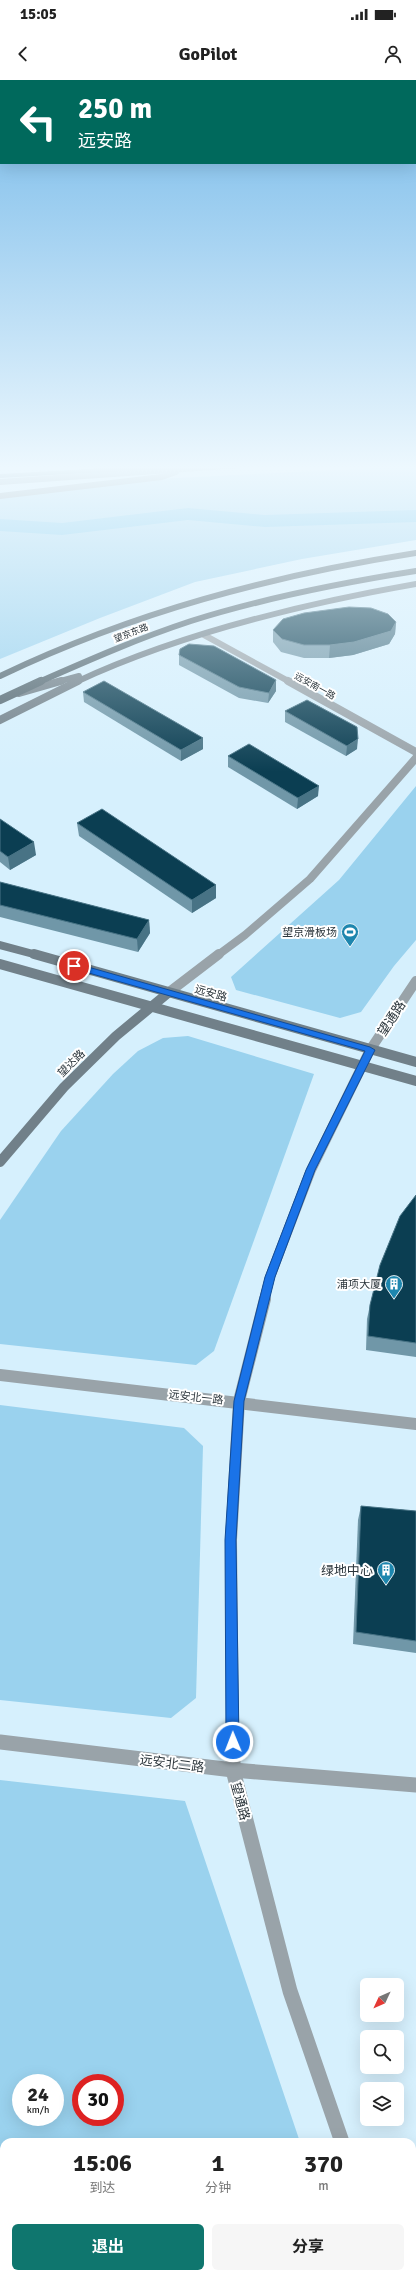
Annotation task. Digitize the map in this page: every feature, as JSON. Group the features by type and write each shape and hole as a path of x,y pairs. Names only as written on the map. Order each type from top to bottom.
{"main road":[{"name":"望京东路","path":"0,676 111,627 200,599 306,572 332,568"},
{"name":"望京东路","path":"0,700 105,653 160,632 221,612 309,590 416,571"}],"street":[{"path":"11,695 108,668 246,620 314,603 416,584"},
{"name":"远安南一路","path":"204,635 416,752"},
{"path":"0,720 108,668"},
{"path":"168,993 245,935 310,878 416,758"},
{"name":"远安路","path":"0,945 416,1062"},
{"path":"0,964 416,1081"},
{"name":"望通路","path":"341,2138 290,1991 233,1770 230,1540 239,1401 270,1277 311,1170 370,1050 416,981"},
{"name":"望达路","path":"0,1162 64,1087 116,1036 168,993"},
{"name":"远安北一路","path":"0,1374 239,1401 416,1424"},
{"name":"远安北二路","path":"0,1742 233,1770 416,1785"}],"shaded area":[{"path":"0,568 262,568 195,582 100,618 0,659"},
{"path":"416,786 416,940 394,966 361,1012 340,1018 236,990 231,977 339,880"},
{"path":"188,1036 314,1074 214,1351 196,1365 0,1344 0,1220 61,1131 113,1074 138,1051 163,1038"},
{"path":"0,1405 184,1428 203,1446 196,1698 171,1718 0,1700"},
{"path":"0,1780 185,1801 299,2138 0,2138"}],"building":[{"path":"349,607 371,608 388,614 396,622 391,631 354,642 330,645 304,645 282,639 273,630 283,619 304,613"},
{"path":"189,644 214,646 276,680 269,693 239,687 179,655 180,649"},
{"path":"104,681 203,738 181,750 83,692"},
{"path":"307,700 357,727 358,739 347,746 285,711"},
{"path":"249,744 319,786 298,798 228,756"},
{"path":"102,809 216,885 192,900 77,823"},
{"path":"0,819 34,842 8,857 0,851"},
{"path":"0,882 149,920 137,939 0,905"},
{"name":"浦项大厦","path":"416,1195 416,1343 368,1336 370,1305 380,1265 400,1216"},
{"name":"绿地中心","path":"361,1506 416,1511 416,1641 356,1632"}],"place":[{"name":"望京滑板场","path":"350,947"},
{"name":"浦项大厦","path":"394,1299"},
{"name":"绿地中心","path":"386,1585"}],"route":[{"path":"74,966 370,1050 311,1170 270,1277 239,1401 230,1540 233,1742"}]}
